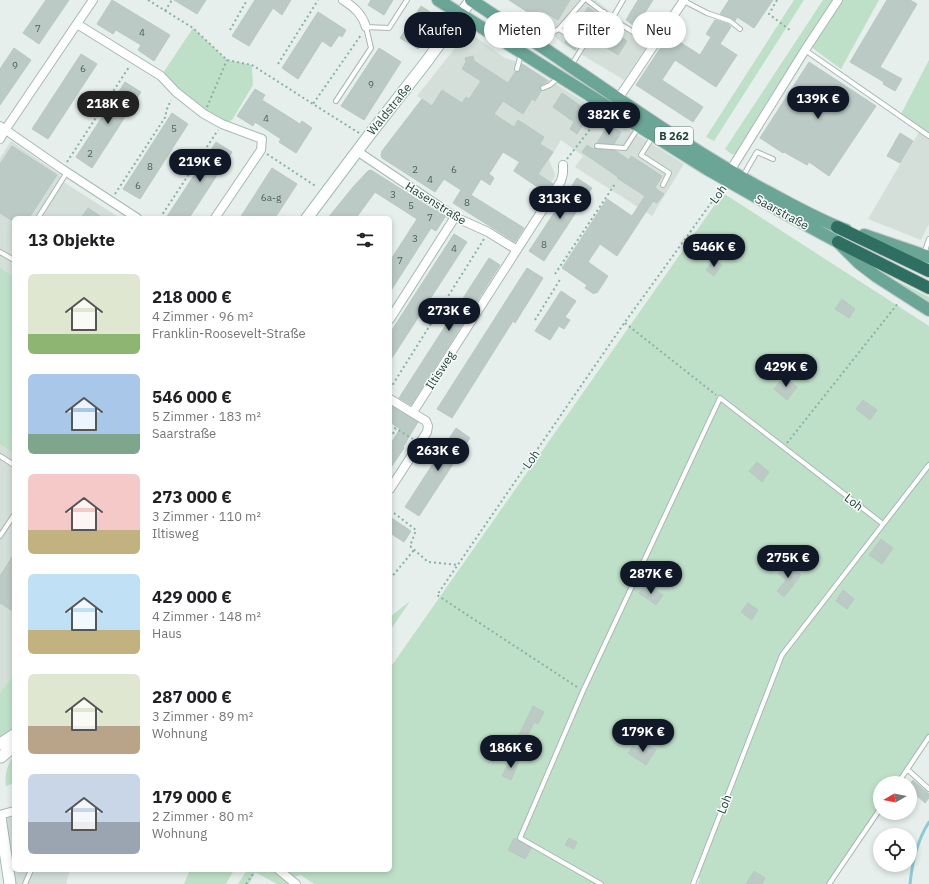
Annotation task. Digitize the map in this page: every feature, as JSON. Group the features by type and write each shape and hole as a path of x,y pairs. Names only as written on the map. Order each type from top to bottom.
{"highway":[{"name":"B 262","path":"836,226 929,271"},
{"name":"B 262","path":"838,242 929,288"}],"main road":[{"name":"B 262","path":"438,0 458,12"},
{"name":"B 262","path":"471,0 489,12"},
{"name":"B 262","path":"476,23 653,136 729,176"},
{"name":"B 262","path":"544,48 729,176"},
{"name":"Saarstraße","path":"729,176 742,178 836,226"},
{"name":"Saarstraße","path":"729,176 786,214 838,242"},
{"name":"B 262","path":"836,226 926,256"},
{"name":"B 262","path":"838,242 870,272 929,310"}],"street":[{"path":"0,139 3,128 93,0"},
{"path":"343,0 358,11 364,20 366,27"},
{"name":"Waldstraße","path":"462,12 471,0"},
{"path":"676,12 684,0"},
{"path":"729,176 805,50 838,0"},
{"path":"77,24 161,76 176,92 204,114 222,124 262,139 261,150 217,216"},
{"name":"Waldstraße","path":"308,216 436,48"},
{"path":"618,99 652,48"},
{"path":"3,128 64,171 134,216"},
{"name":"Hasenstraße","path":"357,151 455,217 488,232 517,250"},
{"name":"Iltisweg","path":"413,412 561,181 563,165"},
{"path":"392,316 455,217"},
{"path":"392,400 426,421 428,426 427,432 392,486"},
{"path":"0,744 12,736"},
{"path":"0,760 12,748"},
{"path":"10,884 0,816 12,812"},
{"path":"281,872 296,884"}],"lane":[{"path":"336,101 371,48 366,27 389,28 407,0"},
{"path":"555,31 559,29 586,0 604,12"},
{"path":"616,12 623,0"},
{"path":"684,0 706,13 730,21 740,29"},
{"path":"559,29 563,32"},
{"path":"570,66 582,48"},
{"path":"805,50 929,136"},
{"path":"517,69 522,52"},
{"path":"543,88 550,85 560,77"},
{"path":"597,146 625,148 639,127"},
{"path":"653,136 641,155 669,173 663,185"},
{"path":"742,178 756,152 773,159"},
{"path":"39,216 64,171"},
{"path":"926,256 929,239"},
{"path":"0,252 12,258"},
{"path":"601,884 520,838 583,691 720,398"},
{"name":"Loh","path":"720,398 883,524"},
{"path":"0,456 12,464"},
{"name":"Loh","path":"692,884 782,655 929,465"},
{"path":"0,536 12,518"},
{"path":"902,776 929,737"},
{"path":"907,769 929,789"},
{"path":"829,884 873,819"},
{"path":"24,884 31,872"}],"path":[{"path":"148,0 193,28 228,60 252,65 313,104"},
{"path":"165,11 172,0"},
{"path":"230,30 248,0"},
{"path":"278,64 318,0"},
{"path":"777,0 769,14 791,31"},
{"path":"64,171 134,59"},
{"path":"204,114 228,60"},
{"path":"110,201 166,116 168,106 176,92"},
{"path":"574,150 600,116"},
{"path":"161,216 222,124"},
{"path":"261,150 318,187"},
{"name":"Loh","path":"583,691 437,595 625,322 729,176"},
{"path":"555,274 615,184"},
{"path":"392,385 488,232"},
{"path":"535,320 561,278"},
{"path":"783,447 901,300"},
{"path":"625,322 720,398"},
{"path":"392,426 419,443"},
{"path":"392,435 396,429"},
{"path":"392,512 416,530 410,546 428,562 458,565"},
{"path":"392,577 414,550"},
{"path":"246,884 255,872"}],"shaded area":[{"path":"550,0 596,0 610,12 563,12 563,43 555,37 555,12 542,12"},
{"path":"624,22 632,27 632,48 646,48 624,80 571,48 624,48"},
{"path":"476,37 484,43 484,48 491,48 505,58 522,63 684,164 652,216 575,167 583,156 561,140 549,160 555,174 545,193 513,171 518,162 417,96 455,48 476,48"},
{"path":"919,132 929,139 929,224 921,240 868,219"},
{"path":"11,141 59,174 62,181 117,216 12,216 12,677 0,693 0,158"},
{"path":"12,816 12,862 6,818"},
{"path":"13,872 69,872 66,884 15,884"}],"green space":[{"path":"794,0 804,0 714,141 706,137"},
{"path":"823,0 834,0 737,155 731,154 725,149"},
{"path":"842,0 879,0 841,69 811,47"},
{"path":"193,28 227,60 252,65 253,85 232,120 222,124 161,76"},
{"path":"929,60 929,133 901,114"},
{"path":"723,193 929,326 929,734 901,776 873,776 873,817 828,884 698,884 700,879 693,875 690,884 314,884 301,875 292,877 288,872 392,872 392,665"},
{"path":"0,268 12,276 12,452 0,444"},
{"path":"897,281 929,297 929,302 896,283"},
{"path":"410,601 392,628 392,615"},
{"path":"12,677 12,730 0,738 0,693"},
{"path":"12,758 12,784 6,786 7,770"},
{"path":"189,872 233,872 226,884 184,884"},
{"path":"246,872 255,872 249,884 238,884"},
{"path":"255,872 275,872 290,884 277,884"}],"building":[{"path":"46,0 69,0 39,44 23,33"},
{"path":"112,0 170,35 154,61 138,50 141,45 116,30 113,34 97,24"},
{"path":"174,0 206,0 197,14"},
{"path":"255,0 291,0 282,15 273,8 249,46 232,36"},
{"path":"371,0 393,0 384,15 368,5"},
{"path":"509,0 570,0 558,20 555,18 555,12 527,12"},
{"path":"638,0 653,0 645,12 632,12 632,24 626,20"},
{"path":"729,0 773,0 754,28 737,17 735,21 720,14"},
{"path":"887,0 910,0 917,4 880,67 902,79 895,91 883,84 884,82 850,62"},
{"path":"421,6 430,12 417,12"},
{"path":"588,7 595,12 585,12"},
{"path":"318,12 346,30 342,37 339,35 331,47 322,41 298,79 282,68"},
{"path":"715,20 728,24 731,27 720,44 737,55 716,87 675,60 662,80 703,107 693,122 636,85 660,48 686,48 686,46 700,55 711,37 706,34"},
{"path":"404,32 404,40 400,38"},
{"path":"14,48 31,60 0,105 0,69"},
{"path":"379,48 401,62 364,120 341,106"},
{"path":"607,48 622,48 618,55"},
{"path":"81,54 97,64 48,139 32,129"},
{"path":"473,56 474,61 508,83 515,72 520,71 522,64 548,81 540,86 541,91 535,101 532,99 523,114 503,101 494,114 514,127 518,120 544,137 540,144 553,152 538,174 553,184 547,193 514,171 520,162 503,152 489,174 494,178 490,185 481,179 471,195 524,228 515,242 453,203 461,190 444,179 435,192 382,158 381,155 382,151 422,99 432,106 442,90 462,103 466,97 469,99 481,81 462,69 466,62 465,58"},
{"path":"809,62 876,106 829,176 809,162 807,165 784,152 783,153 760,138"},
{"path":"125,82 141,92 92,168 76,157"},
{"path":"255,89 265,95 262,100 300,124 302,121 312,128 296,153 279,142 281,139 255,122 253,126 237,116"},
{"path":"562,93 591,113 577,134 570,129 574,122 553,107"},
{"path":"172,113 188,124 140,199 123,189"},
{"path":"608,125 621,132 614,144 597,143"},
{"path":"900,133 913,141 900,163 887,156"},
{"path":"216,142 232,152 190,216 167,216"},
{"path":"587,145 593,149 616,151 629,160 631,156 662,176 655,188 664,194 657,203 653,201 617,256 600,244 588,262 608,276 597,293 595,292 594,294 585,288 587,285 562,268 607,199 632,216 645,196 617,178 618,177 582,152"},
{"path":"12,146 57,175 30,216 12,216 12,221 0,213 0,164"},
{"path":"272,168 297,184 276,216 241,216"},
{"path":"371,170 445,217 436,231 431,228 392,289 392,258 417,219 375,192 357,216 330,216 368,171"},
{"path":"577,178 592,188 544,261 529,251"},
{"path":"88,208 100,216 82,216"},
{"path":"454,234 467,242 392,358 392,330"},
{"path":"489,258 500,265 411,405 399,398"},
{"path":"714,259 722,265 714,276 706,270"},
{"path":"527,268 543,278 515,323 513,321 452,418 437,409"},
{"path":"561,291 576,301 565,317 570,320 564,329 559,326 550,340 535,331"},
{"path":"842,299 855,309 849,318 835,309"},
{"path":"784,376 797,387 787,400 774,389"},
{"path":"863,400 877,410 870,420 856,409"},
{"path":"392,406 418,422 392,466 392,442 400,429 392,423"},
{"path":"456,428 470,438 419,516 405,507"},
{"path":"757,462 769,472 762,482 749,471"},
{"path":"392,518 411,531 404,542 392,534"},
{"path":"881,539 893,548 882,564 869,555"},
{"path":"12,557 12,611 0,603 0,576"},
{"path":"786,564 801,575 784,597 777,591 786,580 778,574"},
{"path":"645,586 654,592 655,590 663,595 656,605 639,593"},
{"path":"843,590 854,599 847,609 836,601"},
{"path":"748,603 758,610 752,620 741,612"},
{"path":"533,706 544,712 538,724 534,722 523,745 516,741"},
{"path":"642,741 656,750 646,765 628,753 633,746 637,749"},
{"path":"511,758 519,762 511,780 502,776"},
{"path":"917,784 929,794 929,798 925,803 917,796"},
{"path":"514,838 531,848 525,859 508,850"},
{"path":"569,838 577,842 574,849 565,845"},
{"path":"754,871 765,878 762,884 746,884"}],"waterway":[{"path":"910,884 916,852 929,822"}]}
